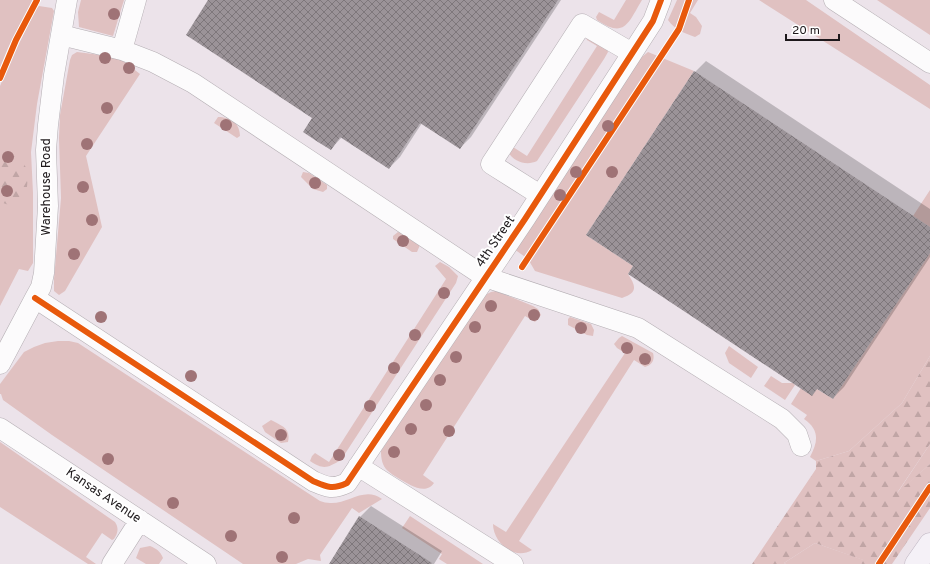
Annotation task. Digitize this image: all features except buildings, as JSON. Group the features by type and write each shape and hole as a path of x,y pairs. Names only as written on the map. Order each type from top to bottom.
{"main road":[{"path":"916,564 930,544"}],"street":[{"name":"Warehouse Road","path":"0,364 41,287 46,260 48,206 46,150 48,125 54,75 67,0"},
{"path":"122,50 136,0"},
{"name":"4th Street","path":"35,298 313,481 327,488 338,488 347,483 486,277 653,21 660,0"},
{"path":"834,0 930,63"},
{"path":"540,195 491,164 582,24 632,53"},
{"path":"61,35 122,50 153,62 194,83 486,277 638,328 782,419 798,434 800,446"},
{"name":"Kansas Avenue","path":"0,428 140,520 183,558 206,564"},
{"path":"358,466 513,564"},
{"path":"112,564 140,520"}],"green space":[{"path":"0,0 33,0 8,48 0,68"},
{"path":"81,0 124,0 113,36 79,27 78,12"},
{"path":"626,0 642,0 633,16 625,26 614,28 606,26 597,20 596,17 599,12 614,20"},
{"path":"677,0 698,0 690,13 696,17 702,26 700,34 695,37 677,29 668,20"},
{"path":"759,0 806,0 930,85 930,109"},
{"path":"877,0 930,0 930,35"},
{"path":"39,6 52,8 54,11 37,104 31,152 33,193 33,263 28,271 19,269 0,306 0,86 10,62 36,9"},
{"path":"585,35 607,45 608,52 537,161 525,163 517,161 508,152 513,147 527,156 597,46 587,40"},
{"path":"77,52 121,59 140,74 86,156 102,227 65,291 59,295 54,291 54,279 61,198 59,138 60,115 70,60 72,55"},
{"path":"648,52 694,71 586,235 633,266 628,274 633,282 634,289 631,294 622,298 535,271 528,259 514,249 638,60"},
{"path":"218,117 226,118 234,122 240,131 240,136 237,138 214,123"},
{"path":"11,155 24,164 27,172 27,187 24,201 12,206 3,203 0,200 0,159 1,157"},
{"path":"303,172 309,173 327,185 327,189 323,192 313,189 301,177"},
{"path":"930,190 930,227 913,216"},
{"path":"398,232 404,234 420,245 417,252 412,252 393,239 393,236"},
{"path":"930,253 930,356 902,403 849,451 816,461 810,457 816,441 813,427 804,419 807,415 791,404 801,388 817,389 833,399"},
{"path":"440,262 449,267 458,276 456,283 341,460 326,467 319,466 310,461 315,453 329,462 446,279 435,266"},
{"path":"496,291 533,306 538,309 541,315 535,322 525,316 423,475 434,483 426,489 412,486 393,475 384,467 381,451 483,296"},
{"path":"570,317 591,324 594,330 593,336 587,335 568,325 568,319"},
{"path":"622,336 653,353 654,358 652,362 645,367 634,360 519,541 532,550 525,553 518,553 506,548 497,537 493,524 506,532 625,353 614,344"},
{"path":"58,341 78,343 320,501 337,503 356,496 369,494 375,495 382,499 359,513 352,508 320,555 321,561 308,559 296,564 243,564 52,435 3,400 0,394 0,384 24,352 45,343"},
{"path":"729,346 758,367 751,378 729,363 725,353"},
{"path":"930,356 930,444 897,493 930,464 930,508 892,564 861,564 863,560 815,543 784,563 786,564 752,564 816,469 816,461 849,451 902,403"},
{"path":"771,376 782,383 793,383 795,385 785,400 764,386"},
{"path":"271,420 287,430 289,437 288,442 281,443 265,432 262,426"},
{"path":"0,442 115,522 118,530 114,539 112,540 102,533 86,557 96,564 88,564 0,507"},
{"path":"930,444 930,464 896,495"},
{"path":"410,516 483,564 447,564 439,559 442,554 402,528"},
{"path":"815,543 864,560 861,564 784,563"},
{"path":"150,546 158,550 163,558 159,564 146,564 136,558 140,548"}],"cycle path":[{"path":"0,78 16,40 37,0"},
{"path":"35,298 313,481 330,487 347,483 525,219 653,21 661,0"},
{"path":"522,267 679,29 689,0"},
{"path":"879,564 930,487"}]}
